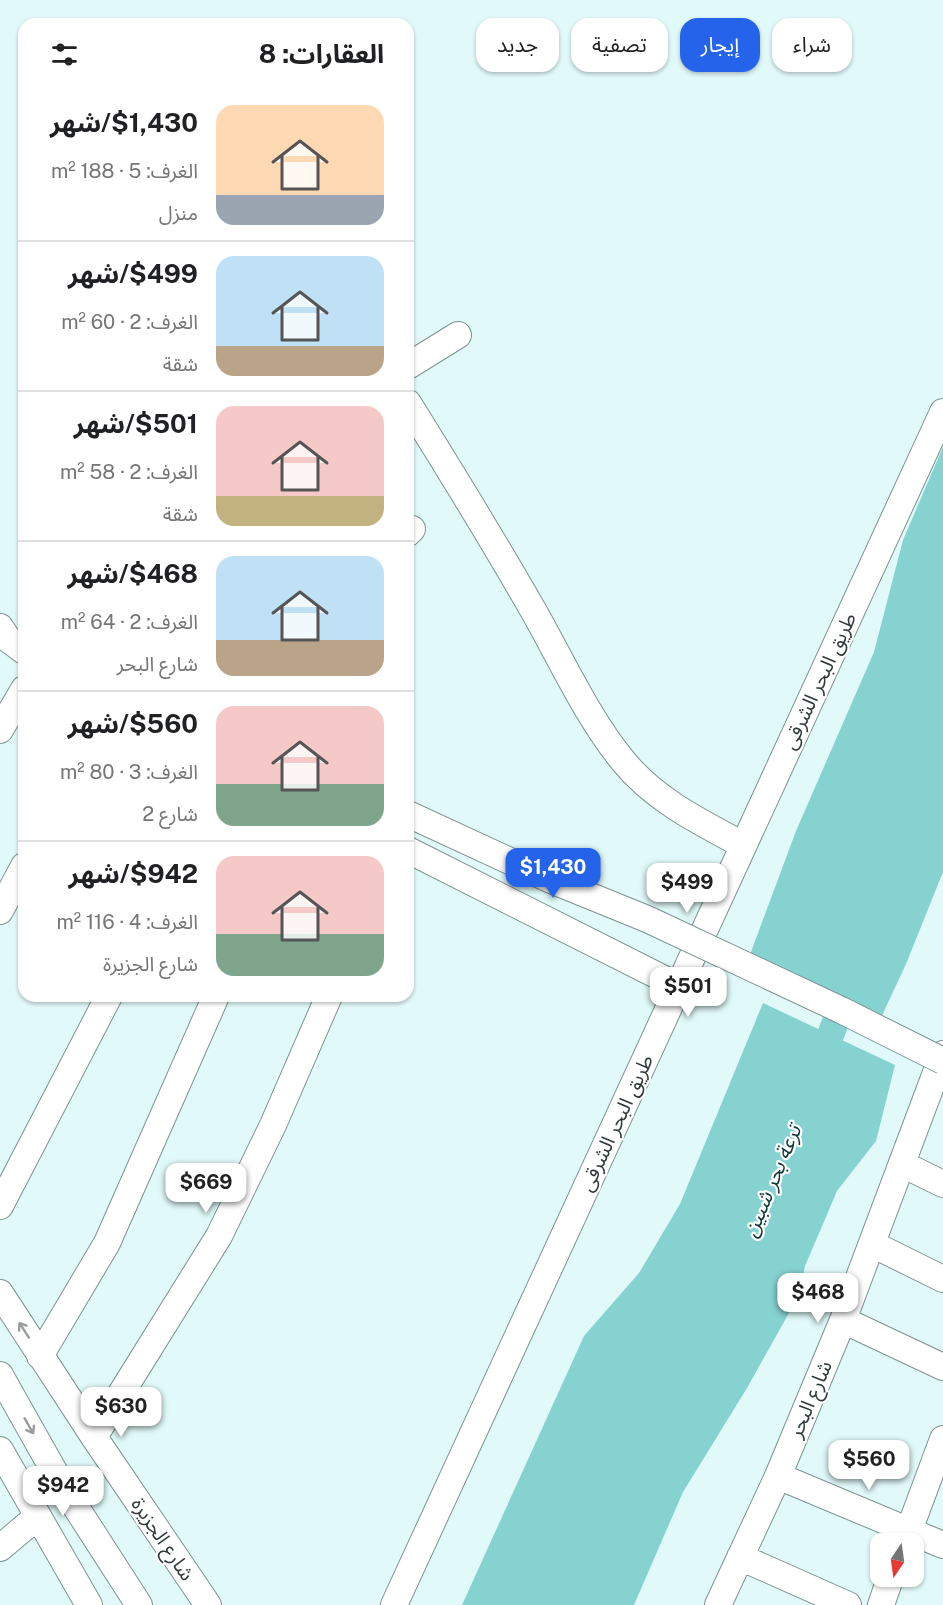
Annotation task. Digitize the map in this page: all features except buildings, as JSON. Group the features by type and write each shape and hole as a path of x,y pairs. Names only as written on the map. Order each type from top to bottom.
{"street":[{"path":"414,362 458,335"},
{"name":"طريق البحر الشرقى","path":"394,1605 943,412"},
{"path":"414,414 491,536 600,728 624,763 655,793 691,817 743,845"},
{"path":"0,620 18,629"},
{"path":"0,627 8,639 18,646"},
{"path":"0,730 18,699"},
{"path":"414,817 540,876 657,924 841,1010 943,1061"},
{"path":"414,853 678,986"},
{"path":"0,911 18,877"},
{"path":"0,1206 106,1002"},
{"path":"40,1356 107,1243 213,1002"},
{"path":"94,1437 219,1236 273,1125 326,1002"},
{"name":"شارع البحر","path":"718,1605 778,1476 843,1320 943,1054"},
{"path":"902,1164 943,1184"},
{"path":"872,1244 943,1279"},
{"name":"شارع الجزيرة","path":"0,1293 208,1605"},
{"path":"843,1320 943,1366"},
{"path":"0,1375 63,1486 139,1605"},
{"path":"908,1533 943,1439"},
{"path":"0,1450 89,1605"},
{"path":"778,1476 898,1533"},
{"path":"0,1548 38,1516"},
{"path":"924,1541 943,1545"},
{"path":"740,1557 848,1605"},
{"path":"881,1605 887,1587"}],"water":[{"path":"943,447 943,872 906,964 872,1037 742,976 796,831 874,652 903,540"},
{"path":"763,1003 895,1065 876,1141 837,1191 805,1266 799,1295 747,1388 683,1492 634,1605 462,1605 584,1336 639,1273 680,1204"}],"waterway":[{"name":"ترعة بحر شبين","path":"818,1068 848,989"}]}
